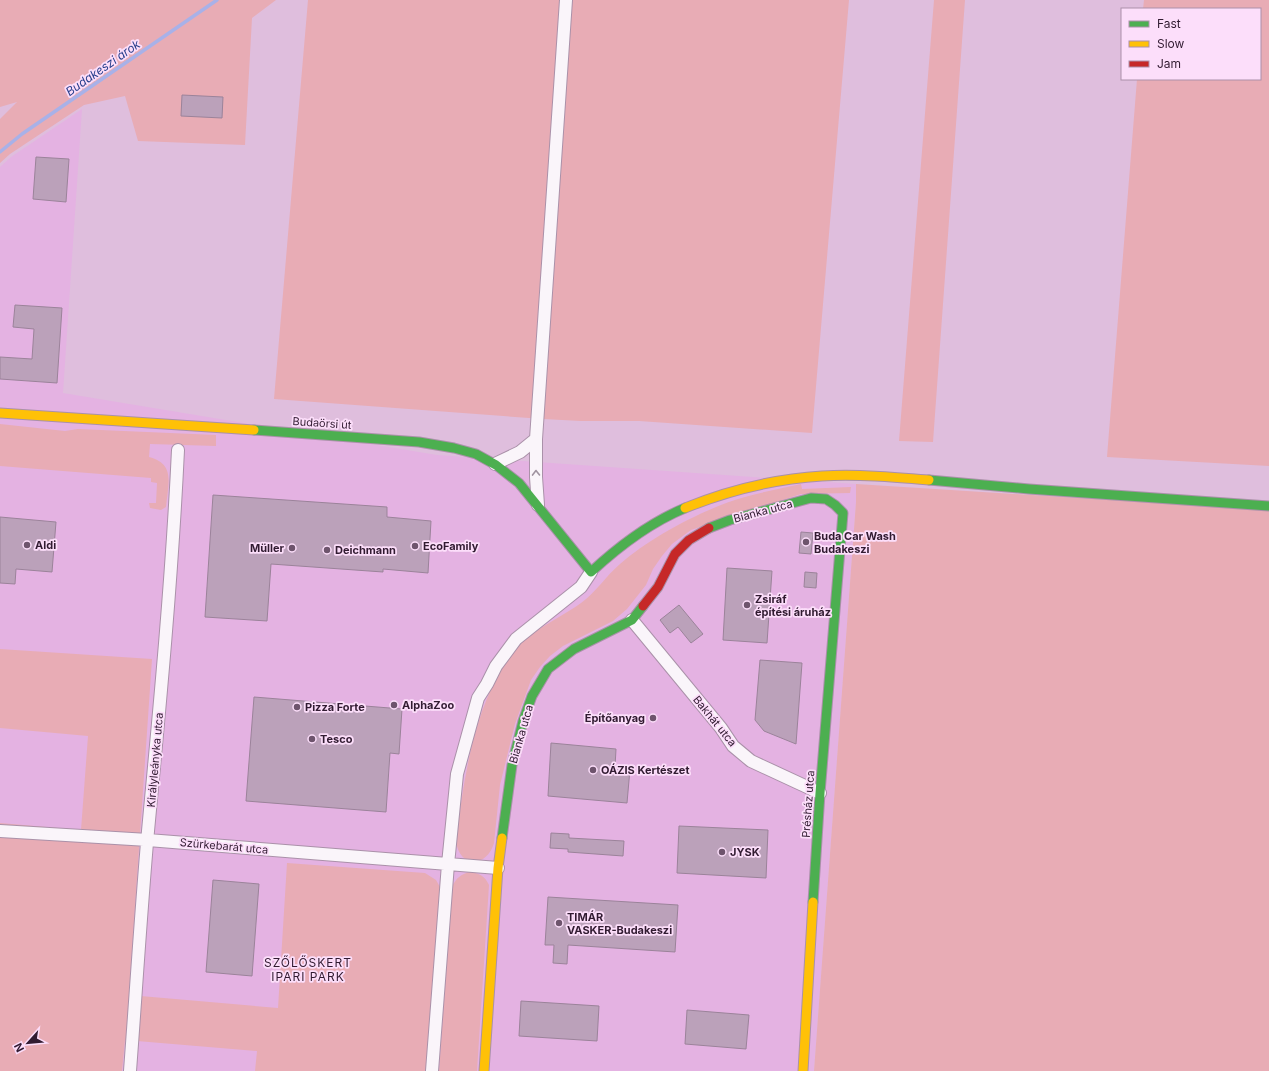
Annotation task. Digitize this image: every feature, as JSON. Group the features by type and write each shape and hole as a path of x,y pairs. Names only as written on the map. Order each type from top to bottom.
{"main road":[{"name":"Budaörsi út","path":"0,413 416,442 455,448 495,464 512,476 528,491 575,554 591,572"},
{"path":"591,572 613,552 638,533 673,513 711,498 743,489 782,480 821,476 898,477 1070,492 1269,506"},
{"name":"Bianka utca","path":"484,1071 498,868 512,765 523,721 532,696 548,669 574,649 632,620 658,587 675,554 689,540 707,529 730,520 811,498 826,499 835,504 843,513 842,538"},
{"name":"Présház utca","path":"803,1071 820,793 842,538"}],"street":[{"path":"538,505 536,440 566,0"},
{"path":"495,464 520,452 536,440"},
{"name":"Királyleányka utca","path":"130,1071 148,840 167,628 178,450"},
{"path":"432,1071 448,864 457,774 478,698 496,666 516,639 581,587 591,572"},
{"name":"Bakhát utca","path":"632,620 721,728 733,746 751,762 820,793"},
{"name":"Szürkebarát utca","path":"0,831 148,840 498,868"}],"shaded area":[{"path":"0,0 276,0 252,18 245,145 138,141 125,96 84,105 10,154 0,163 0,119 17,102 0,107"},
{"path":"308,0 849,0 812,433 639,421 581,421 543,419 274,399"},
{"path":"934,0 965,0 933,442 899,441"},
{"path":"1144,0 1269,0 1269,466 1107,457 1137,80 1261,80 1261,8 1143,8"},
{"path":"82,109 63,393 437,455 856,484 856,502 814,1071 0,1071 0,167 11,157"},
{"path":"0,424 65,431 78,429 216,435 216,446 150,444 149,457 158,460 163,465 167,470 168,476 169,483 166,507 161,510 150,508 149,503 156,503 157,483 151,482 151,478 0,466"},
{"path":"801,484 802,489 851,487 850,493 801,494 691,530 672,544 662,556 653,569 646,585 627,609 613,621 563,646 550,656 531,680 515,724 500,785 494,843 486,857 480,860 474,862 467,860 462,856 458,850 456,841 462,794 471,748 477,726 494,682 513,651 540,628 581,603 620,564 633,554 679,524 729,502 759,493"},
{"path":"856,484 1269,510 1269,1071 814,1071 856,502"},
{"path":"0,649 152,659 129,995 278,1008 287,863 425,873 436,880 440,887 427,1071 255,1071 257,1051 125,1040 122,1071 0,1071 0,823 81,830 88,736 0,728"},
{"path":"470,872 476,873 486,879 489,885 477,1071 439,1071 452,887 459,877"}],"building":[{"path":"182,95 223,97 222,118 181,116"},
{"path":"36,157 69,159 66,202 33,199"},
{"path":"15,305 62,308 57,383 0,379 0,357 32,359 34,329 13,327"},
{"path":"213,495 387,507 387,517 431,521 428,573 383,569 383,572 271,564 267,621 205,617"},
{"name":"Aldi","path":"0,517 56,522 52,572 16,569 15,584 0,583"},
{"name":"Buda Car Wash Budakeszi","path":"801,532 813,533 811,554 799,553"},
{"name":"Zsiráf építési áruház","path":"727,568 772,571 767,643 723,640"},
{"path":"805,572 817,573 816,588 804,587"},
{"path":"679,605 703,634 691,643 678,627 670,633 660,620"},
{"path":"760,660 802,663 796,744 764,731 755,720"},
{"path":"254,697 402,709 399,754 390,753 386,812 246,801"},
{"path":"551,743 616,749 615,767 630,769 627,803 548,796"},
{"name":"JYSK","path":"679,826 768,830 766,878 677,873"},
{"path":"551,833 569,834 569,838 624,841 623,856 568,852 568,849 550,848"},
{"path":"213,880 259,884 252,976 206,972"},
{"path":"548,897 678,905 675,952 568,945 567,964 553,963 554,945 545,945"},
{"path":"521,1001 599,1006 597,1041 519,1036"},
{"path":"687,1010 749,1015 746,1049 685,1044"}],"waterway":[{"name":"Budakeszi árok","path":"0,152 22,134 217,0"}],"traffic: fast":[{"path":"254,430 419,442 454,448 476,454 496,465 519,483 591,572 612,553 635,536 659,521 685,508"},
{"path":"929,480 1029,489 1269,506"},
{"path":"709,528 730,520 811,498 826,499 843,513 820,793 813,902"},
{"path":"502,838 512,765 523,721 532,696 548,669 574,649 632,620 643,606"}],"traffic: slow":[{"path":"0,413 254,430"},
{"path":"685,508 752,486 804,477 835,475 929,480"},
{"path":"484,1071 498,868 502,838"},
{"path":"803,1071 813,902"}],"traffic: jam":[{"path":"643,606 658,587 675,554 689,540 709,528"}],"place":[{"name":"Buda Car Wash Budakeszi","path":"806,542"},
{"name":"Aldi","path":"27,545"},
{"name":"EcoFamily","path":"415,546"},
{"name":"Müller","path":"292,548"},
{"name":"Deichmann","path":"327,550"},
{"name":"Zsiráf építési áruház","path":"747,605"},
{"name":"AlphaZoo","path":"394,705"},
{"name":"Pizza Forte","path":"297,707"},
{"name":"Építőanyag","path":"653,718"},
{"name":"Tesco","path":"312,739"},
{"name":"OÁZIS Kertészet","path":"593,770"},
{"name":"JYSK","path":"722,852"},
{"name":"TIMÁR VASKER-Budakeszi","path":"559,923"}],"district":[{"name":"SZŐLŐSKERT IPARI PARK","path":"308,970"}]}
